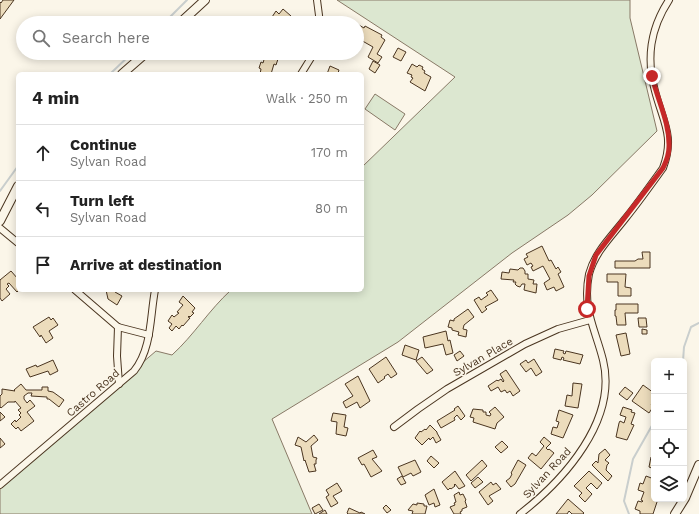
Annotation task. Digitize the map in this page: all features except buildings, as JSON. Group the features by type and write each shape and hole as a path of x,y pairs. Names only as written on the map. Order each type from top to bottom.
{"street":[{"path":"188,16 205,0"},
{"path":"317,0 319,16"},
{"name":"Sylvan Road","path":"520,514 549,488 574,460 591,434 597,421 606,377 603,360 590,320 587,302 588,282 596,255 663,168 667,159 669,137 652,76 650,48 657,22 669,0"},
{"path":"124,72 138,60"},
{"path":"302,72 310,60"},
{"path":"0,221 16,190"},
{"path":"0,228 16,241"},
{"path":"76,292 118,327 149,335"},
{"name":"Castro Road","path":"0,485 119,384 139,365 149,335 155,292"},
{"name":"Sylvan Place","path":"394,427 447,390 525,344 558,329 590,320"},
{"path":"118,327 117,356 119,384"},
{"path":"675,514 685,498 699,465"}],"green space":[{"path":"337,0 630,0 630,18 657,131 592,195 568,215 512,253 398,342 272,419 312,514 0,514 0,485 156,351 172,355 229,292 364,292 364,165 455,77 364,18 364,16 362,16"},
{"path":"375,94 405,114 395,130 365,109"}],"waterway":[{"path":"171,16 187,0"},
{"path":"112,72 125,60"},
{"path":"0,191 16,169"},
{"path":"683,358 684,347 691,327 699,323"},
{"path":"629,514 624,501 633,459 651,427"}],"route":[{"path":"587,309 589,276 596,255 638,202 663,168 667,159 669,137 652,76"}]}
